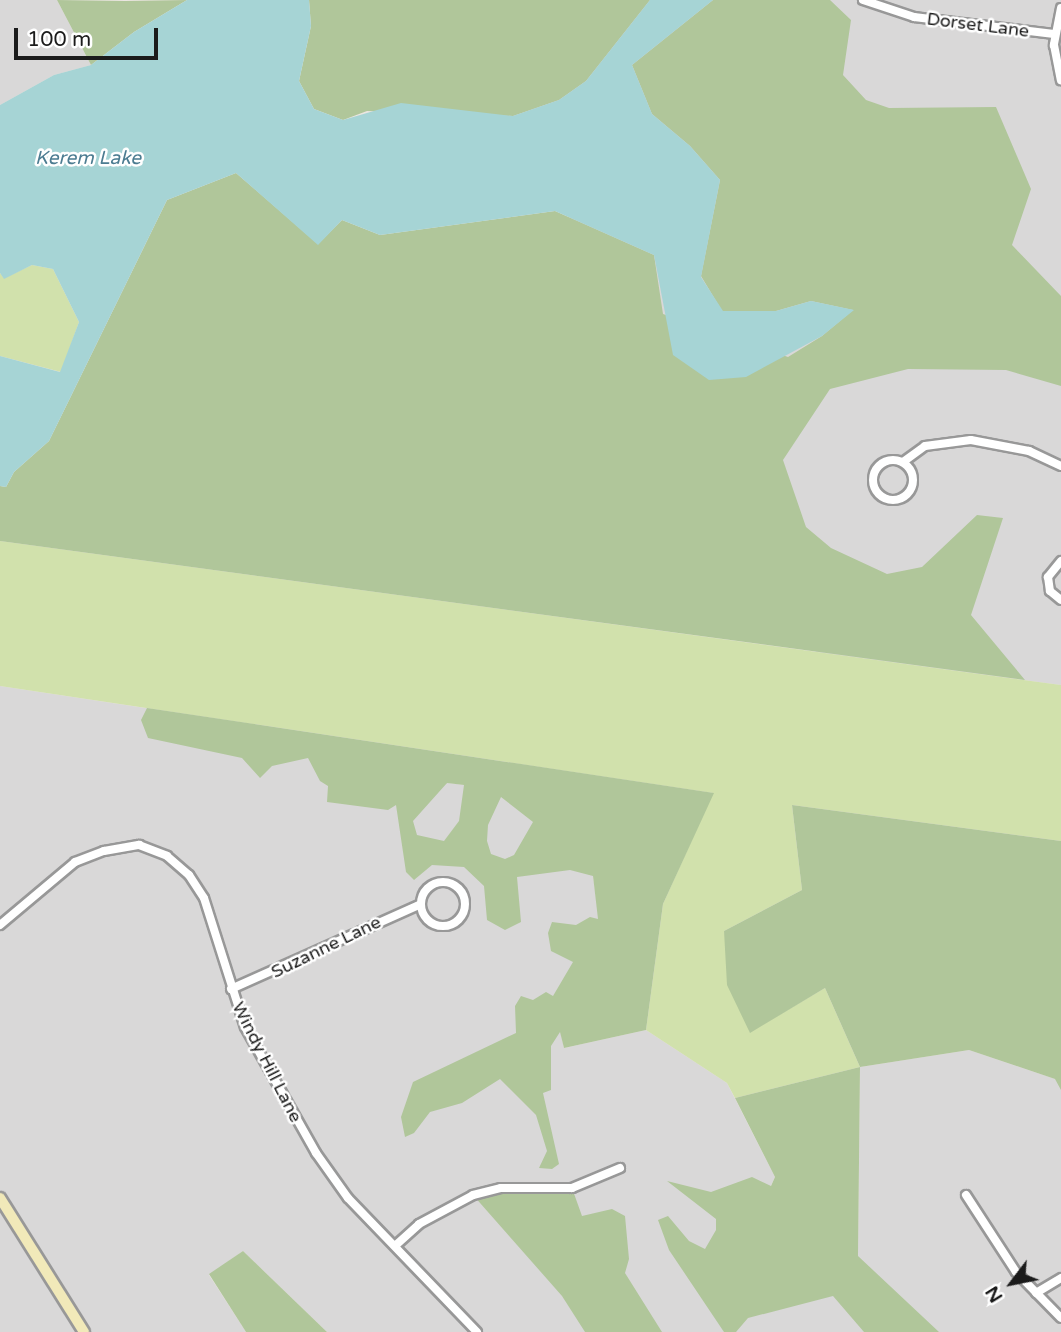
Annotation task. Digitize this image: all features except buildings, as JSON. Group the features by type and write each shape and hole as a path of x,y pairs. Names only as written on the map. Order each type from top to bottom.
{"street":[{"name":"Dorset Lane","path":"863,0 914,17 1054,34"},
{"path":"1061,8 1054,34 1061,80"},
{"path":"903,462 912,472 910,491 893,500 881,496 873,485 874,471 890,459 903,462 925,446 971,440 1029,451 1061,466"},
{"path":"1061,561 1048,577 1050,590 1061,600"},
{"name":"Windy Hill Lane","path":"0,925 75,862 104,851 139,845 167,856 190,875 204,898 231,989 264,1064 316,1153 348,1198 477,1332"},
{"name":"Suzanne Lane","path":"231,989 421,904 430,886 443,882 461,891 465,905 461,918 443,927 425,918 421,904"},
{"path":"396,1245 419,1224 473,1195 501,1188 572,1188 620,1168"},
{"path":"966,1195 1008,1262 1061,1318"},
{"path":"0,1198 84,1332"},
{"path":"1036,1293 1061,1278"}],"shaded area":[{"path":"0,0 57,0 91,65 54,75 0,105"},
{"path":"446,0 1061,0 1061,685 816,652"},
{"path":"0,686 331,736 431,781 490,788 592,868 599,920 553,997 564,1048 646,1030 727,1083 775,1177 727,1278 858,1256 860,1067 969,1050 1061,1081 1061,1332 327,1332 243,1251 209,1275 246,1332 0,1332"}],"green space":[{"path":"57,0 187,0 134,32 91,65"},
{"path":"309,0 650,0 586,81 559,100 513,116 367,111 343,120 314,109 299,81 311,26"},
{"path":"713,0 830,0 851,20 843,75 866,100 889,108 996,107 1031,189 1012,245 1061,296 1061,386 1006,370 908,369 830,389 783,460 806,527 831,548 887,574 922,567 977,515 1003,518 971,615 1025,680 0,541 0,486 6,487 14,472 49,441 167,200 236,173 318,244 342,220 380,235 555,211 654,255 663,314 788,357 822,336 853,310 811,301 776,311 722,311 701,276 720,180 690,146 652,114 632,65"},
{"path":"32,265 53,269 79,322 61,372 0,356 0,273 4,278"},
{"path":"0,541 1061,685 1061,841 792,805 802,890 724,931 750,1032 825,988 860,1067 735,1098 727,1083 646,1030 663,904 713,793 0,686"},
{"path":"147,708 714,793 663,904 646,1030 564,1048 560,1032 551,1046 551,1090 543,1093 559,1164 552,1169 539,1168 547,1151 536,1115 500,1079 462,1103 430,1112 414,1133 405,1137 401,1117 413,1082 516,1033 515,1006 521,996 533,1000 546,992 553,996 573,962 551,951 548,933 552,922 576,925 590,917 598,919 593,876 570,870 517,877 521,922 505,930 487,920 484,886 464,867 432,865 414,880 406,872 396,805 388,810 327,802 328,786 320,781 308,758 272,766 260,778 242,758 148,738 141,720","holes":["447,783 464,785 459,821 444,841 417,835 413,821","501,797 533,822 514,855 505,859 491,854 487,841 488,825"]},
{"path":"792,805 1061,841 1061,1090 1055,1079 969,1050 860,1067 825,988 750,1033 727,985 724,931 802,890"},
{"path":"860,1067 858,1256 939,1332 864,1332 833,1296 748,1318 736,1332 724,1332 669,1250 658,1220 668,1216 689,1241 705,1249 716,1230 716,1219 667,1181 711,1192 752,1177 771,1186 775,1177 735,1098"},
{"path":"501,1188 572,1188 582,1216 612,1209 625,1216 629,1259 625,1273 662,1332 585,1332 562,1296 473,1195"},
{"path":"243,1251 327,1332 246,1332 209,1274"}],"water":[{"name":"Kerem Lake","path":"187,0 309,0 311,26 299,81 314,109 343,120 401,103 513,116 559,100 586,81 650,0 713,0 632,65 652,114 690,146 720,180 701,277 723,311 776,311 811,301 854,310 822,336 746,377 709,380 673,355 654,255 555,211 380,235 342,220 318,245 236,173 167,200 49,441 14,472 6,487 0,486 0,356 60,372 79,322 53,269 32,265 4,279 0,273 0,105 54,75 91,65 134,32"}]}
